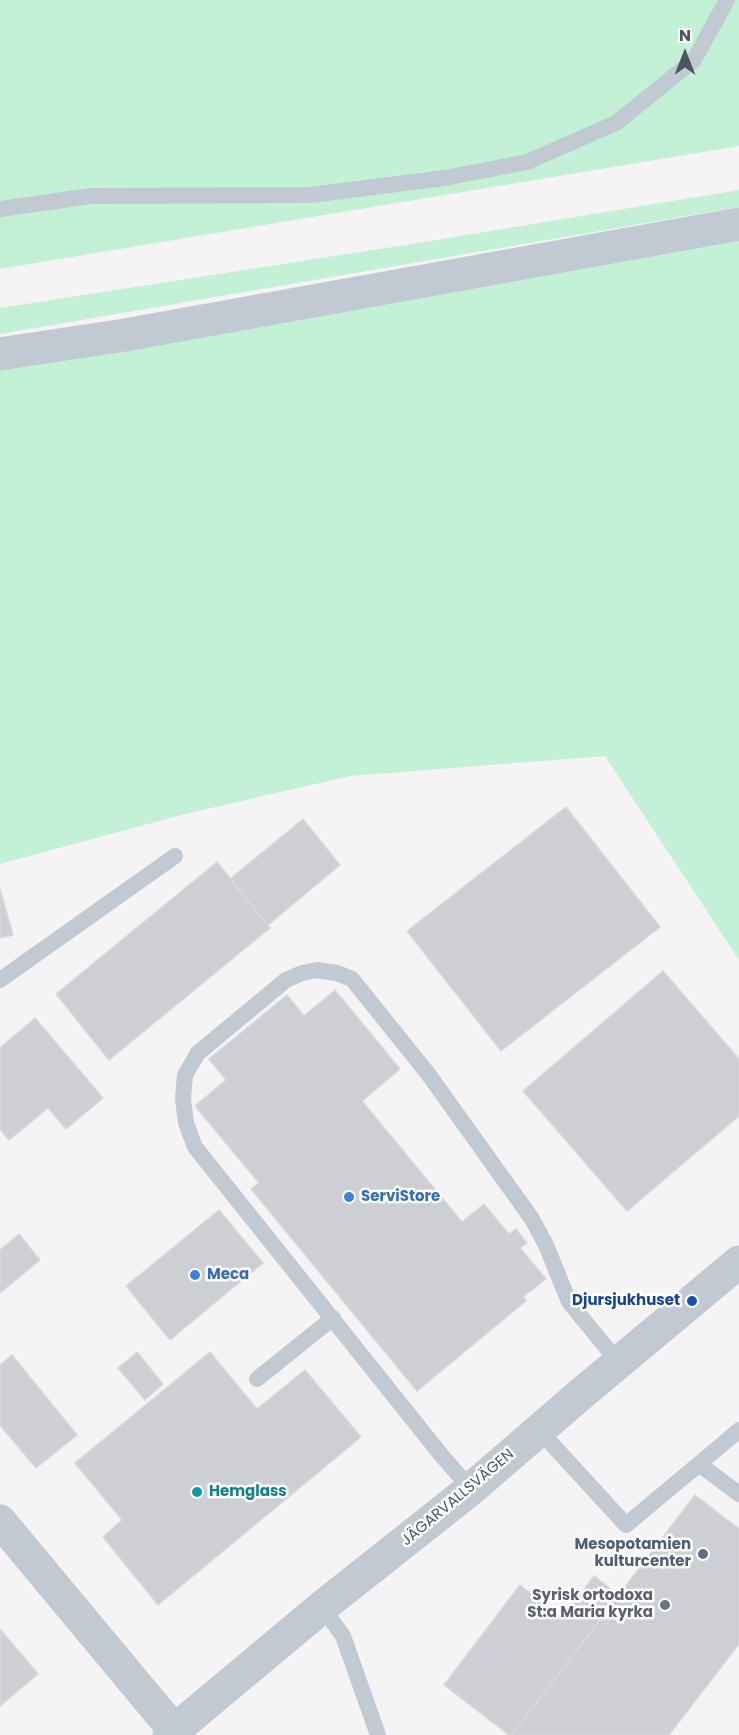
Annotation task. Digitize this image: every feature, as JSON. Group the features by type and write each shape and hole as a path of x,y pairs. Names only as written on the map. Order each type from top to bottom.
{"street":[{"path":"0,354 136,333 739,224"},
{"name":"JÄGARVALLSVÄGEN","path":"0,1521 171,1733 322,1607 471,1489 739,1262"}],"lane":[{"path":"0,208 91,196 312,195 445,178 527,162 616,123 686,67 694,60 727,0"},
{"path":"0,980 175,856"},
{"path":"471,1489 442,1456 195,1147 186,1123 183,1099 186,1075 198,1053 286,980 317,970 337,973 352,979 429,1075 532,1219 546,1245 569,1302 619,1363"},
{"path":"257,1379 333,1318"},
{"path":"539,1430 626,1526 739,1430"},
{"path":"699,1464 739,1494"},
{"path":"322,1607 343,1636 378,1735"}],"green space":[{"path":"0,0 739,0 739,146 0,269"},
{"path":"739,190 739,207 0,334 0,308"},
{"path":"739,239 739,960 605,756 350,776 185,814 0,864 0,364"}],"building":[{"path":"566,807 660,927 501,1051 407,931"},
{"path":"303,819 340,865 268,925 230,879"},
{"path":"217,862 270,928 109,1060 56,994"},
{"path":"0,889 13,935 0,938"},
{"path":"663,971 739,1059 739,1116 627,1211 523,1091"},
{"name":"ServiStore","path":"335,990 400,1069 362,1101 462,1222 484,1204 509,1234 516,1229 527,1243 520,1248 546,1279 523,1297 526,1301 417,1391 251,1189 259,1183 195,1106 226,1080 209,1059 287,995 304,1016"},
{"path":"35,1018 103,1098 66,1129 48,1108 9,1140 0,1129 0,1048"},
{"name":"Meca","path":"219,1210 263,1263 170,1340 126,1286"},
{"path":"19,1234 40,1260 0,1293 0,1250"},
{"path":"137,1352 163,1384 145,1400 118,1368"},
{"name":"Hemglass","path":"210,1352 257,1409 305,1370 361,1437 158,1605 103,1537 122,1520 75,1463"},
{"path":"12,1355 77,1435 36,1468 0,1425 0,1365"},
{"path":"695,1495 739,1529 739,1644 669,1735 512,1735"},
{"path":"594,1576 619,1595 512,1735 444,1685 520,1585 563,1618"},
{"path":"0,1629 38,1674 0,1706"}],"place":[{"name":"ServiStore","path":"349,1197"},
{"name":"Meca","path":"195,1275"},
{"name":"Djursjukhuset","path":"692,1301"},
{"name":"Hemglass","path":"197,1492"},
{"name":"Mesopotamien kulturcenter","path":"703,1554"},
{"name":"Syrisk ortodoxa St:a Maria kyrka","path":"665,1605"}]}
